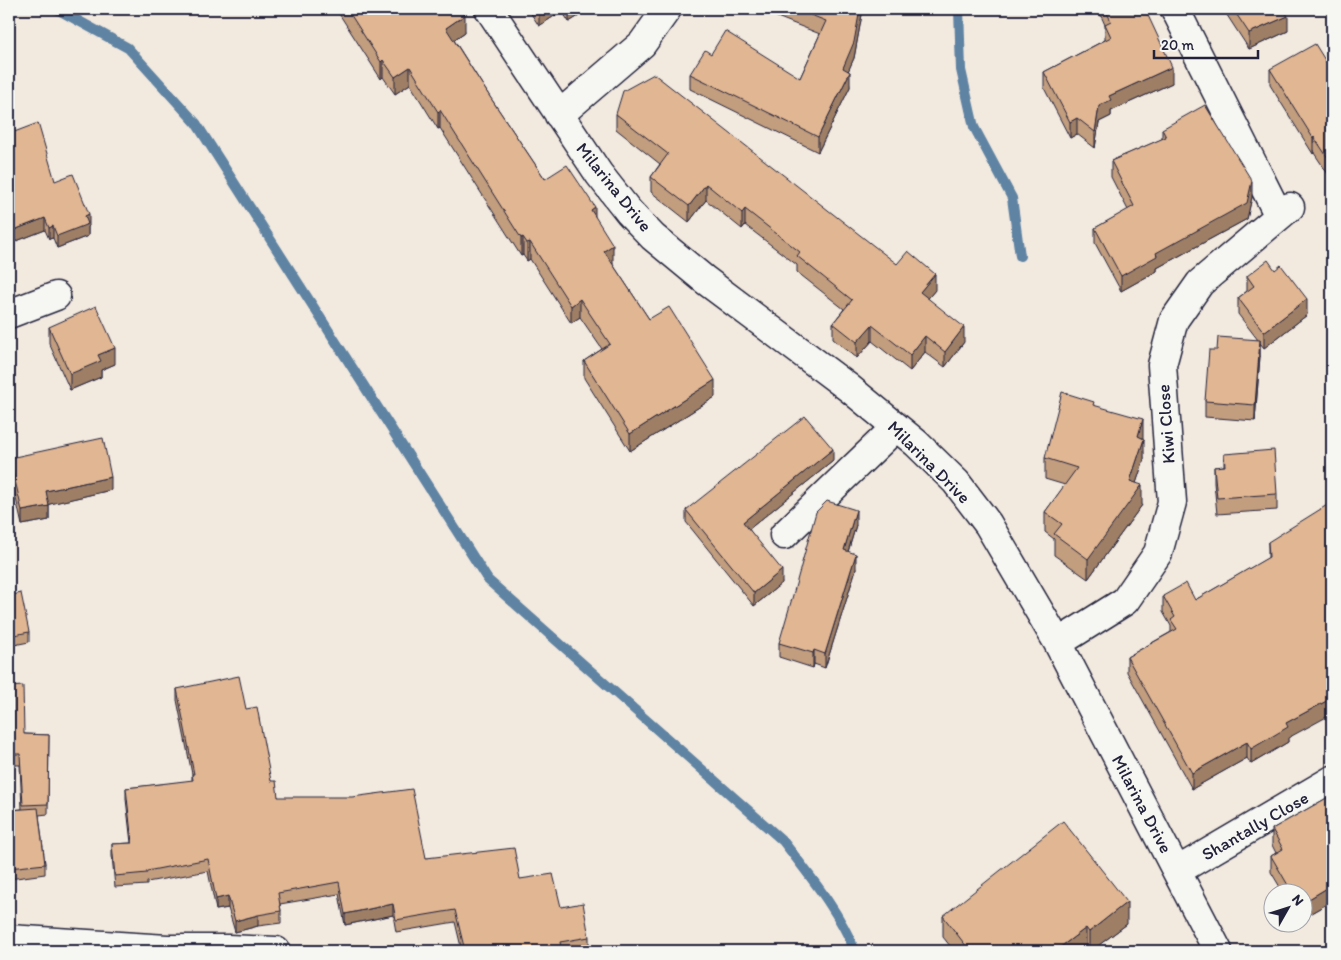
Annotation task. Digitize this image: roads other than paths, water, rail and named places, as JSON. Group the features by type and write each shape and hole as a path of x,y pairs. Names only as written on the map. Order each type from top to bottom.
{"street":[{"name":"Milarina Drive","path":"489,9 599,174 629,212 653,237 706,280 849,388 916,443 956,482 988,524 1058,643 1218,951"},
{"path":"559,115 642,44 667,9"},
{"name":"Kiwi Close","path":"1058,643 1125,601 1158,553 1172,502 1162,365 1174,320 1200,283 1285,211 1175,9"},
{"path":"9,314 56,296"},
{"path":"784,535 896,427"},
{"name":"Shantally Close","path":"1177,871 1332,780"},
{"path":"9,939 167,949 276,951"}],"waterway":[{"path":"57,9 128,48 196,123 488,580 783,841 832,908 855,951"},
{"path":"959,9 961,70 974,127 1012,198 1020,256"}]}
